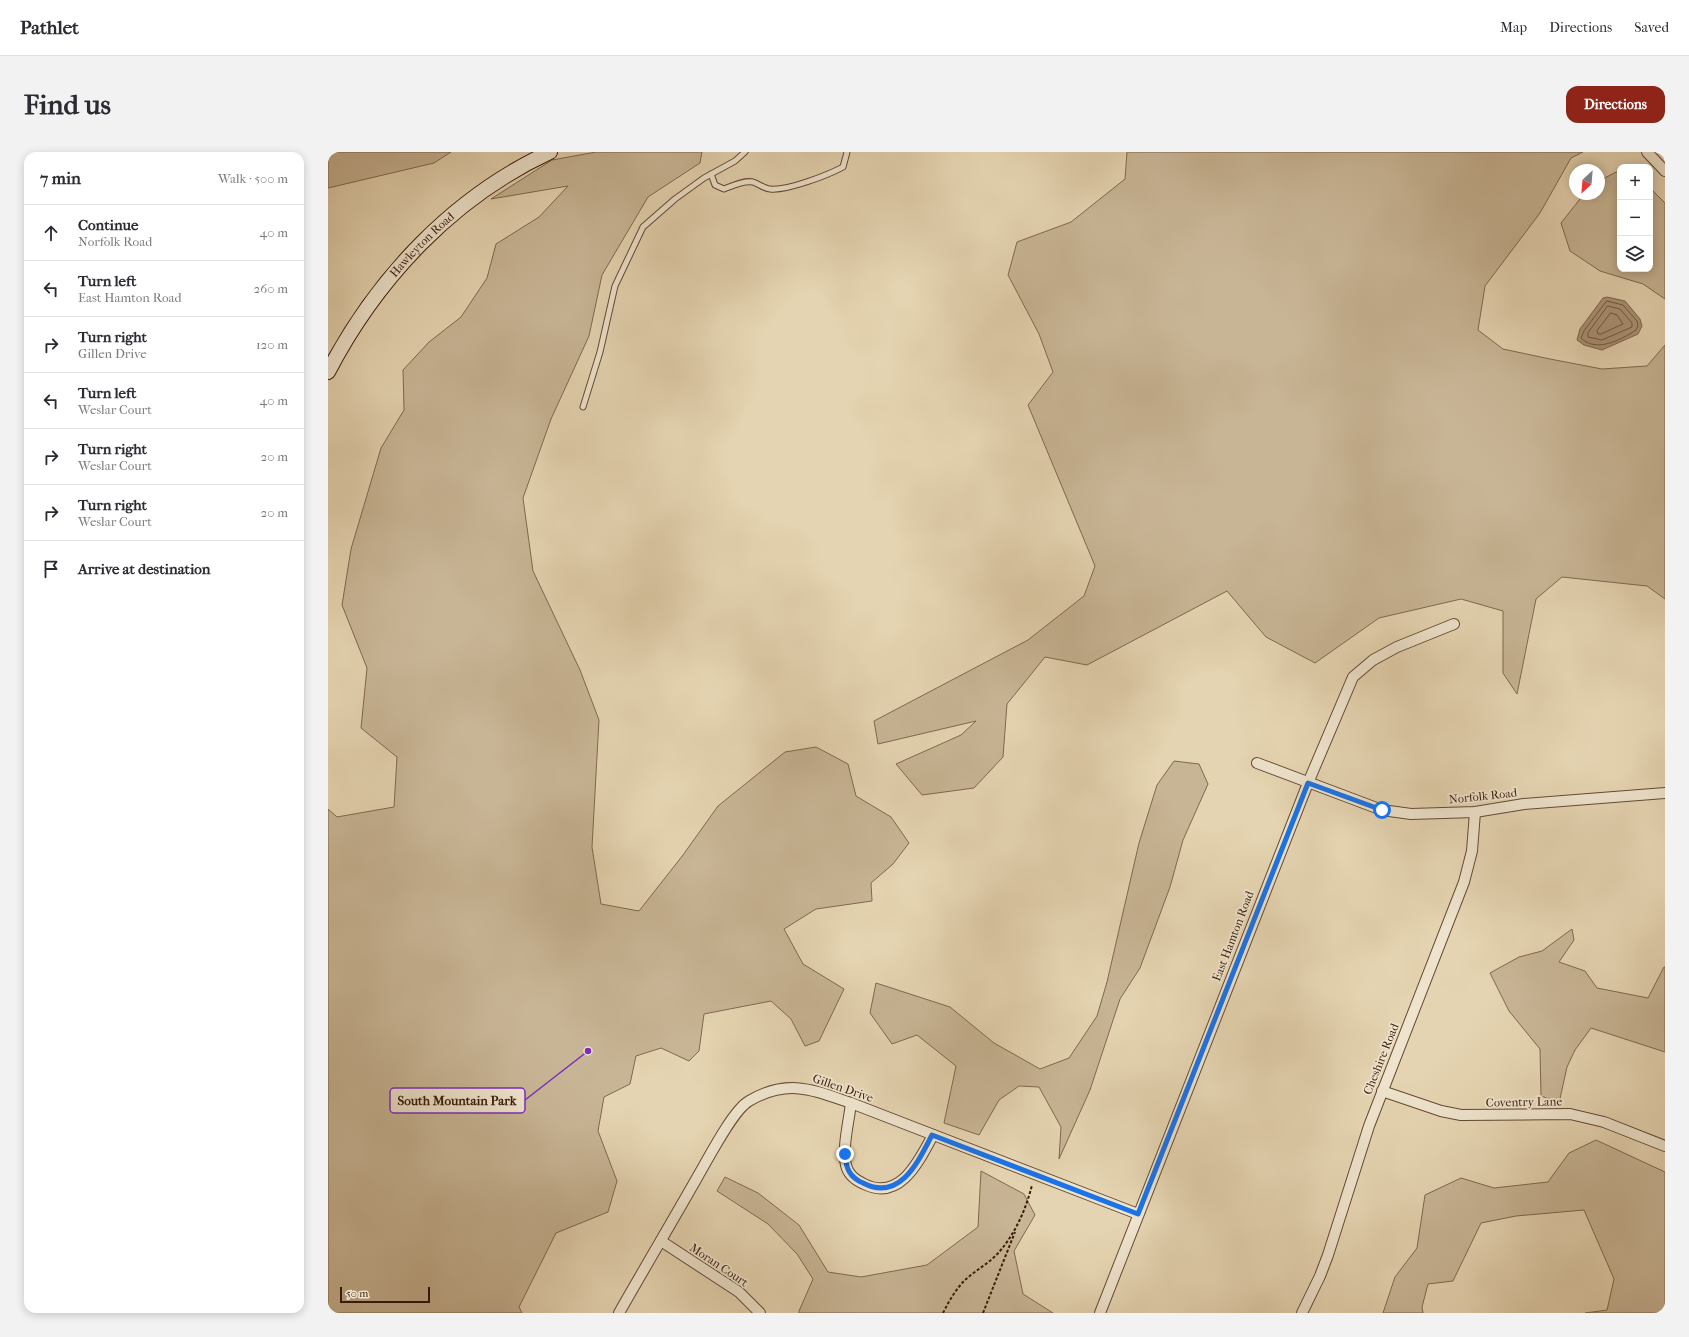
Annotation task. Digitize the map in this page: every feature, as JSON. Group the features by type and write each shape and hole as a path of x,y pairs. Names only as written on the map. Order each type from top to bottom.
{"street":[{"name":"Hawleyton Road","path":"328,372 363,313 394,272 418,246 462,208 492,185 550,152"},
{"path":"1647,152 1665,171"},
{"name":"East Hamton Road","path":"1100,1313 1308,783 1353,677 1373,660 1397,647 1454,624"},
{"name":"Norfolk Road","path":"1257,763 1382,810 1411,814 1475,812 1524,804 1665,793"},
{"name":"Cheshire Road","path":"1302,1313 1320,1276 1328,1255 1369,1126 1464,882 1472,851 1475,812"},
{"name":"Gillen Drive","path":"619,1313 725,1130 749,1101 771,1091 790,1087 811,1089 851,1103 1138,1214"},
{"name":"Coventry Lane","path":"1382,1091 1441,1111 1461,1115 1570,1114 1604,1122 1665,1146"},
{"path":"851,1103 845,1154 846,1164 849,1174 856,1180 868,1186 879,1189 900,1182 916,1165 932,1135"},
{"name":"Moran Court","path":"661,1241 739,1292 760,1313"}],"lane":[{"path":"583,407 600,352 615,286 642,227 675,199 711,174 735,161 745,152"},
{"path":"711,174 715,184 724,189 737,184 751,182 769,189 782,188 828,174 844,167 847,152"}],"path":[{"path":"983,1313 1028,1199 1035,1174"},
{"path":"943,1313 951,1298 964,1281 1000,1252 1016,1227"}],"shaded area":[{"path":"328,152 451,152 434,163 328,188"},
{"path":"596,152 702,152 700,163 648,197 602,275 589,336 551,419 523,498 533,571 580,670 599,720 592,847 601,904 639,911 683,855 718,806 785,752 816,747 848,764 856,796 891,817 909,843 893,864 871,883 872,901 816,909 784,929 803,964 844,989 819,1041 805,1046 791,1019 771,1001 704,1014 699,1051 689,1061 661,1048 636,1056 630,1084 604,1097 598,1131 617,1181 608,1212 556,1233 519,1307 522,1313 328,1313 328,809 337,817 394,807 397,757 361,728 367,668 342,605 351,549 381,448 404,410 403,370 429,342 461,317 487,278 496,244 539,217 568,186 491,199 552,160"},
{"path":"1127,152 1583,152 1571,158 1540,213 1485,286 1478,330 1503,349 1602,369 1647,366 1665,345 1665,599 1647,586 1562,577 1536,599 1517,694 1503,673 1503,611 1461,599 1379,618 1315,663 1266,637 1227,591 1087,665 1045,657 1007,704 1003,757 974,788 922,795 896,764 961,735 976,721 878,744 874,721 1028,640 1084,596 1095,566 1028,405 1053,372 1039,334 1008,275 1017,242 1071,222 1125,179"},
{"path":"1617,172 1617,272 1653,272 1653,191 1665,203 1665,299 1643,284 1600,271 1570,251 1561,223 1579,200 1605,200 1605,178"},
{"path":"1174,761 1199,764 1208,784 1183,840 1170,887 1140,968 1120,999 1090,1090 1059,1159 1061,1127 1039,1087 1019,1086 999,1100 979,1135 944,1123 956,1066 917,1035 892,1044 870,1013 876,983 950,1007 994,1043 1040,1069 1069,1058 1097,1016 1107,982 1139,843 1157,785"},
{"path":"1572,929 1574,940 1559,962 1585,971 1597,988 1648,998 1665,967 1665,1052 1591,1028 1575,1050 1567,1067 1559,1103 1541,1096 1540,1049 1509,1011 1490,973 1519,957 1542,951"},
{"path":"1596,1140 1665,1172 1665,1313 1585,1313 1607,1310 1614,1279 1584,1210 1516,1216 1481,1223 1453,1281 1428,1284 1422,1307 1423,1313 1383,1313 1395,1277 1417,1248 1425,1195 1461,1178 1494,1188 1548,1182 1569,1153"},
{"path":"981,1171 1024,1194 1035,1215 1014,1251 1023,1294 1053,1313 799,1313 813,1279 797,1254 768,1224 717,1191 725,1177 758,1193 799,1225 828,1272 861,1277 927,1265 978,1227"}],"water":[{"path":"1607,297 1625,301 1640,319 1642,326 1638,334 1602,350 1584,345 1577,340 1580,329 1603,298"}],"place":[{"name":"South Mountain Park","path":"588,1051"}],"route":[{"path":"845,1154 849,1174 856,1180 868,1186 879,1189 885,1188 900,1182 916,1165 932,1135 1138,1214 1308,783 1382,810"}]}
